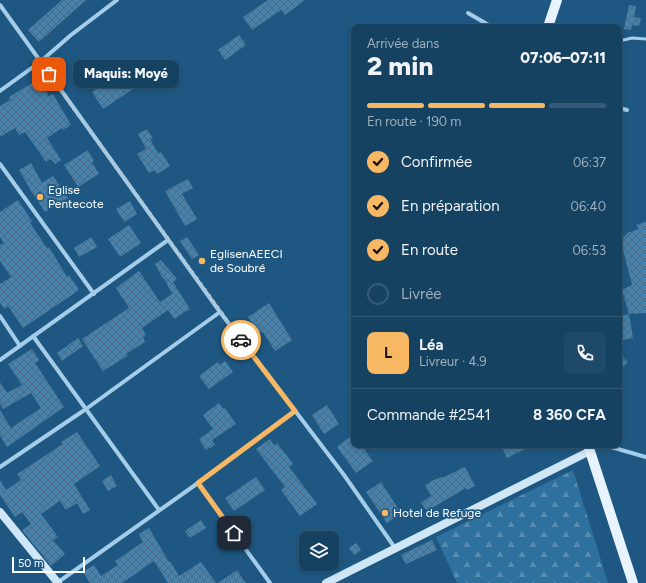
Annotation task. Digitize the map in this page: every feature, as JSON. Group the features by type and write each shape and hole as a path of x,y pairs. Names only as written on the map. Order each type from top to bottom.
{"main road":[{"path":"549,24 557,0"},
{"path":"589,448 633,583"}],"street":[{"path":"0,91 40,62 71,35 116,0"},
{"path":"0,5 220,312 344,475 395,548"},
{"path":"468,13 487,24"},
{"path":"622,109 627,110"},
{"path":"0,164 94,294"},
{"path":"0,360 168,240"},
{"path":"0,467 86,409 220,312"},
{"path":"0,316 20,346"},
{"path":"33,336 159,510"},
{"path":"0,512 57,583 198,483 295,411"},
{"path":"326,583 589,448"},
{"path":"614,448 646,457"},
{"path":"198,483 270,583"}],"lane":[{"path":"622,40 632,38 646,39"}],"green space":[{"path":"573,470 608,583 457,583 436,537"}],"building":[{"path":"62,0 86,0 39,42 28,30"},
{"path":"268,0 305,0 285,15 281,10 252,30 243,17"},
{"path":"629,5 636,6 634,17 641,18 639,26 632,25 631,30 624,29"},
{"path":"239,35 246,45 225,60 218,50"},
{"path":"122,73 133,89 103,109 92,92"},
{"path":"39,79 49,96 53,94 71,125 63,130 62,128 47,138 61,160 55,164 51,159 46,162 25,132 19,135 15,128 0,137 0,106 10,100 9,97"},
{"path":"147,129 153,138 150,139 158,153 161,152 170,166 157,174 154,170 149,173 137,154 146,149 138,134"},
{"path":"88,150 94,161 92,162 99,174 78,187 64,165"},
{"path":"31,163 42,183 53,176 68,198 45,212 19,170"},
{"path":"188,179 193,188 182,194 197,219 185,226 165,191"},
{"path":"18,200 32,221 30,223 47,248 49,247 67,277 69,275 79,290 23,328 8,306 4,309 0,302 0,284 11,277 0,261 0,245 4,243 0,237 0,212"},
{"path":"130,201 137,214 124,222 116,209"},
{"path":"646,222 646,313 629,314 622,290 632,285 622,250 622,238 627,233 639,229 636,225"},
{"path":"129,225 141,243 120,257 108,239"},
{"path":"91,237 97,247 79,257 74,248"},
{"path":"187,237 199,255 192,259 180,241"},
{"path":"161,260 177,279 173,282 190,309 174,319 168,310 142,328 146,335 143,337 145,342 126,354 127,356 103,371 82,339 129,308 116,288 139,271 160,302 172,294 155,264"},
{"path":"269,303 292,340 275,351 263,332 259,334 248,317"},
{"path":"629,314 633,338 622,340 622,315"},
{"path":"78,338 83,346 62,361 57,353"},
{"path":"32,349 39,360 35,363 64,407 7,447 0,435 0,410 11,428 41,408 31,393 3,409 0,403 0,382 7,393 22,385 8,364"},
{"path":"622,356 628,362 622,368"},
{"path":"225,361 233,372 209,389 199,376 218,362 220,365"},
{"path":"219,403 223,409 225,408 236,424 212,440 215,445 206,450 199,439 213,429 203,415"},
{"path":"327,405 339,424 324,434 312,415"},
{"path":"77,432 100,466 74,484 90,510 83,514 77,503 66,510 60,501 41,514 58,537 53,540 65,554 51,566 22,530 31,524 22,512 15,517 0,495 0,480 6,490 21,480 17,474 63,444 61,442"},
{"path":"351,436 351,448 363,448 373,461 356,473 337,447"},
{"path":"270,439 274,445 277,443 293,464 289,467 317,504 300,516 281,490 285,487 256,449"},
{"path":"502,448 527,448 507,458"},
{"path":"465,467 475,486 467,490 466,488 427,511 421,503 431,496 425,485"},
{"path":"111,475 117,486 108,491 102,481"},
{"path":"256,477 265,490 234,511 225,498"},
{"path":"381,482 401,513 387,523 366,492"},
{"path":"201,520 206,528 190,538 185,531"},
{"path":"149,528 179,576 201,562 216,583 168,583 154,561 122,583 90,583 83,572 94,565 101,576 118,565 115,561 143,542 139,534"},
{"path":"432,540 437,550 406,564 401,555"},
{"path":"356,543 361,550 354,555 349,548"},
{"path":"237,570 246,583 218,583"}],"way so far":[{"path":"49,74 241,340"}],"place":[{"name":"Maquis: Moyé","path":"49,74"},
{"name":"Eglise Pentecote","path":"40,197"},
{"name":"EglisenAEECI de Soubré","path":"202,261"},
{"name":"Hotel de Refuge","path":"385,513"}],"route":[{"path":"234,533 198,483 295,411 241,340"}]}
